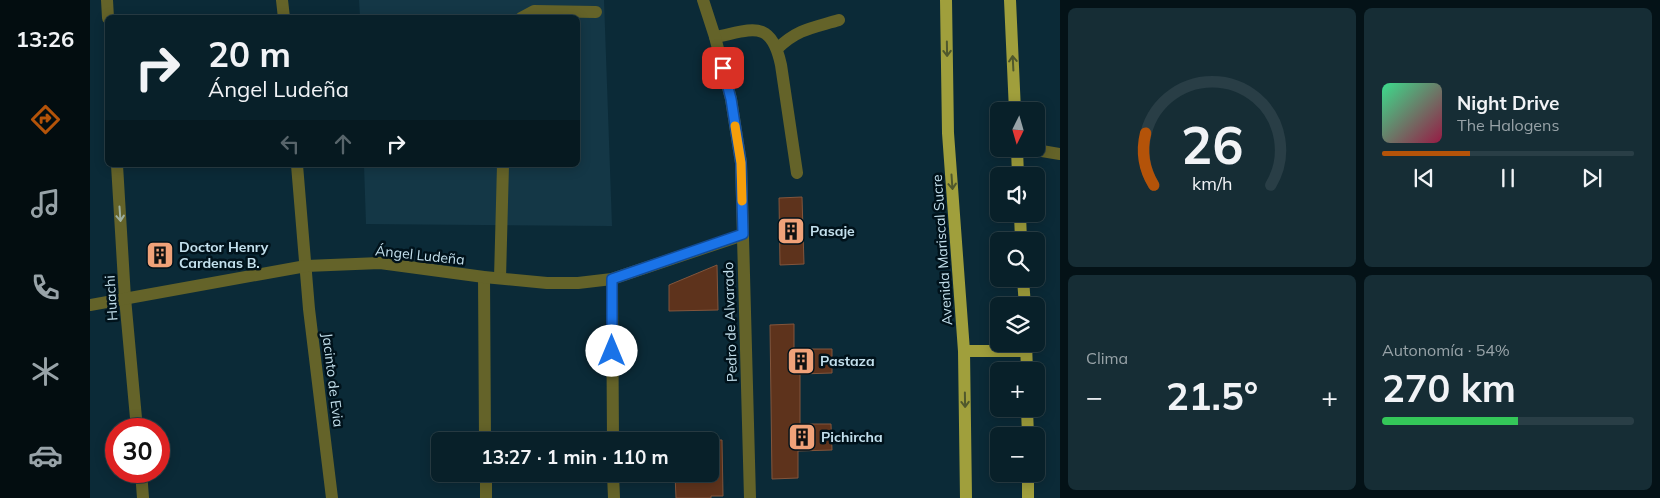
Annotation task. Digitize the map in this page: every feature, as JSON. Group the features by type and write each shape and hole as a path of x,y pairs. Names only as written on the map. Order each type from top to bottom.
{"main road":[{"name":"Avenida Mariscal Sucre","path":"946,0 948,133 964,351 966,498"},
{"path":"1010,0 1015,102"},
{"path":"964,351 990,349"},
{"path":"1028,482 1028,498"}],"street":[{"path":"107,0 108,15"},
{"path":"282,0 284,15"},
{"name":"Pedro de Alvarado","path":"703,0 731,99 741,163 750,498"},
{"path":"527,15 534,11 596,12"},
{"path":"778,48 790,36 802,30 839,20"},
{"path":"715,37 757,29 770,36 778,48 797,172"},
{"path":"1045,152 1060,154"},
{"name":"Huachi","path":"117,167 125,298 136,418"},
{"name":"Jacinto de Evia","path":"297,167 309,309 332,498"},
{"path":"500,278 503,167"},
{"name":"Ángel Ludeña","path":"90,305 306,266 380,263 484,277 547,283 578,283 612,279 743,234"},
{"path":"484,277 485,432"},
{"path":"612,279 613,432"},
{"path":"486,482 486,498"},
{"path":"614,482 614,498"},
{"path":"142,483 143,498"}],"shaded area":[{"path":"359,0 604,0 612,226 366,224 364,167 580,167 580,15 360,15"}],"building":[{"name":"Pasaje","path":"802,197 804,264 780,265 779,198"},
{"name":"Doctor Henry Cardenas B.","path":"168,244 172,261 152,266 148,249"},
{"path":"717,265 718,310 669,311 669,285"},
{"path":"794,324 794,349 832,349 832,373 800,374 800,424 831,424 832,450 798,451 798,478 772,479 770,325"},
{"path":"719,440 722,440 723,496 676,498 675,482 719,482"}],"slow traffic":[{"path":"735,126 741,163 742,201"}],"place":[{"name":"Pasaje","path":"791,231"},
{"name":"Doctor Henry Cardenas B.","path":"160,255"},
{"name":"Pastaza","path":"801,361"},
{"name":"Pichircha","path":"802,437"}],"route":[{"path":"612,351 612,279 743,234 741,163 731,99 723,68"}]}
